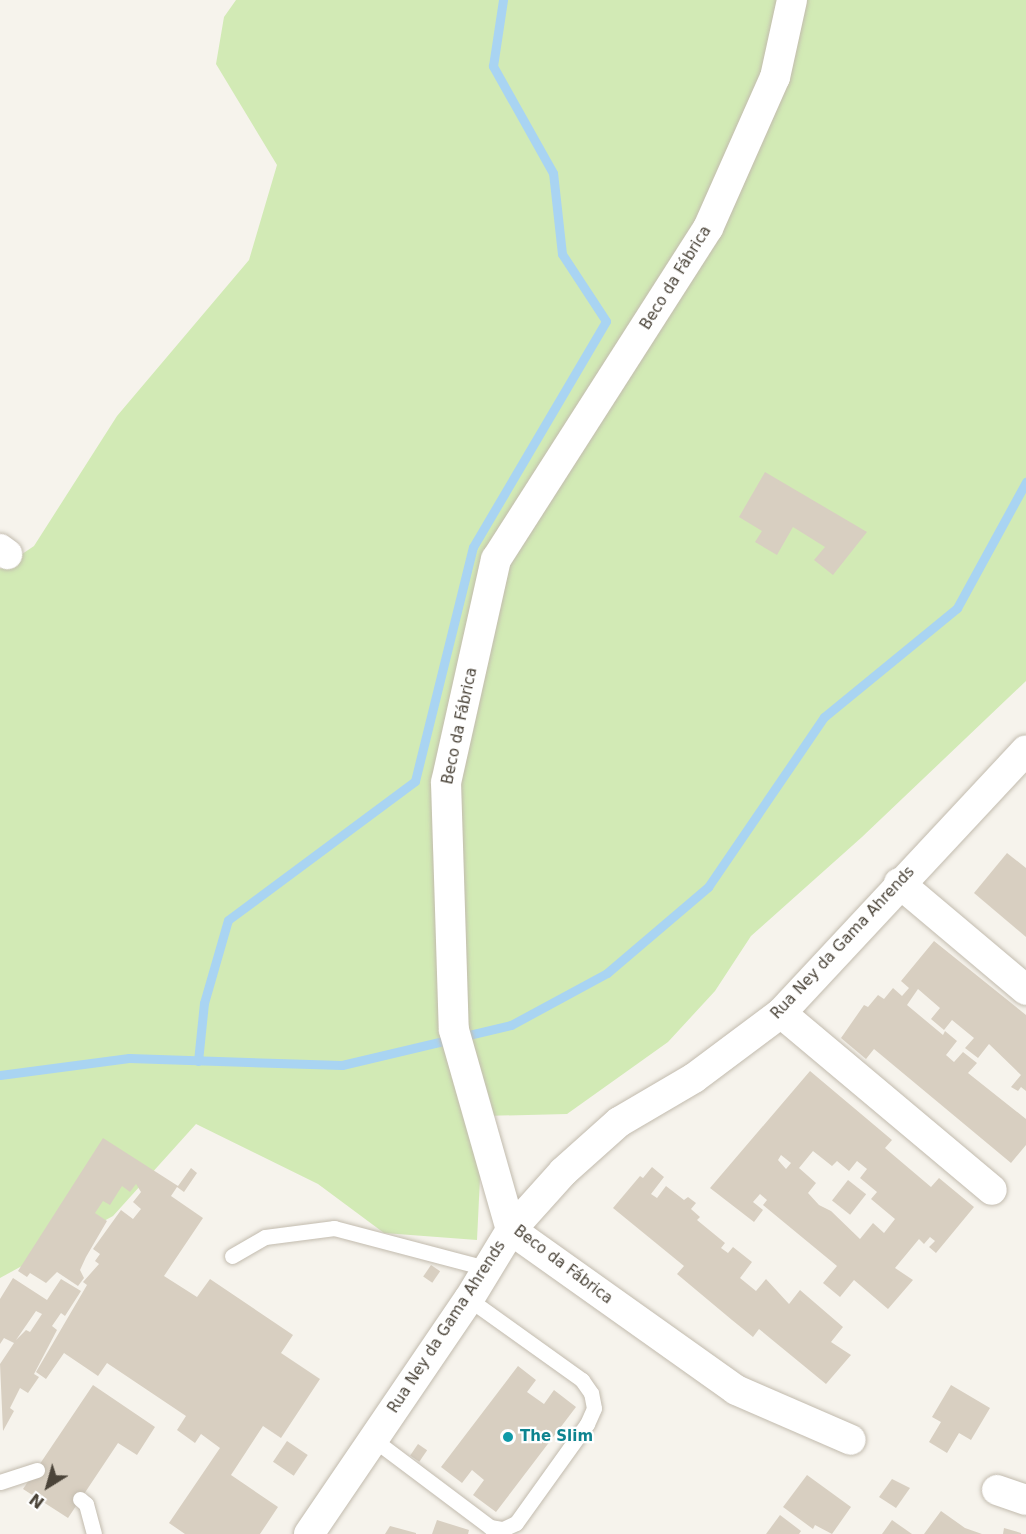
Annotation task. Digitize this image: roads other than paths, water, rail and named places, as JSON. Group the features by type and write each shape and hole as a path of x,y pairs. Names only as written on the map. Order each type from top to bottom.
{"street":[{"name":"Beco da Fábrica","path":"792,0 775,78 708,228 496,559 446,782 455,1038 511,1230 736,1390 851,1440"},
{"name":"Rua Ney da Gama Ahrends","path":"309,1534 489,1269 511,1230 563,1172 619,1122 694,1078 781,1013 899,883 1026,750"},
{"path":"899,883 1026,990"},
{"path":"781,1013 992,1190"},
{"path":"997,1490 1026,1500"}],"lane":[{"path":"232,1256 265,1237 334,1228 489,1269"},
{"path":"373,1439 490,1527 502,1529 516,1523 587,1424 594,1408 591,1393 582,1380 469,1299"},
{"path":"0,1482 37,1470"},
{"path":"80,1499 87,1504 94,1534"}],"waterway":[{"path":"198,1061 204,1003 228,920 415,781 473,547 606,321 562,254 553,173 493,66 503,0"},
{"path":"0,1075 129,1058 342,1065 511,1025 607,973 708,887 824,717 957,608 1026,482"}],"place":[{"name":"The Slim","path":"508,1437"}]}
